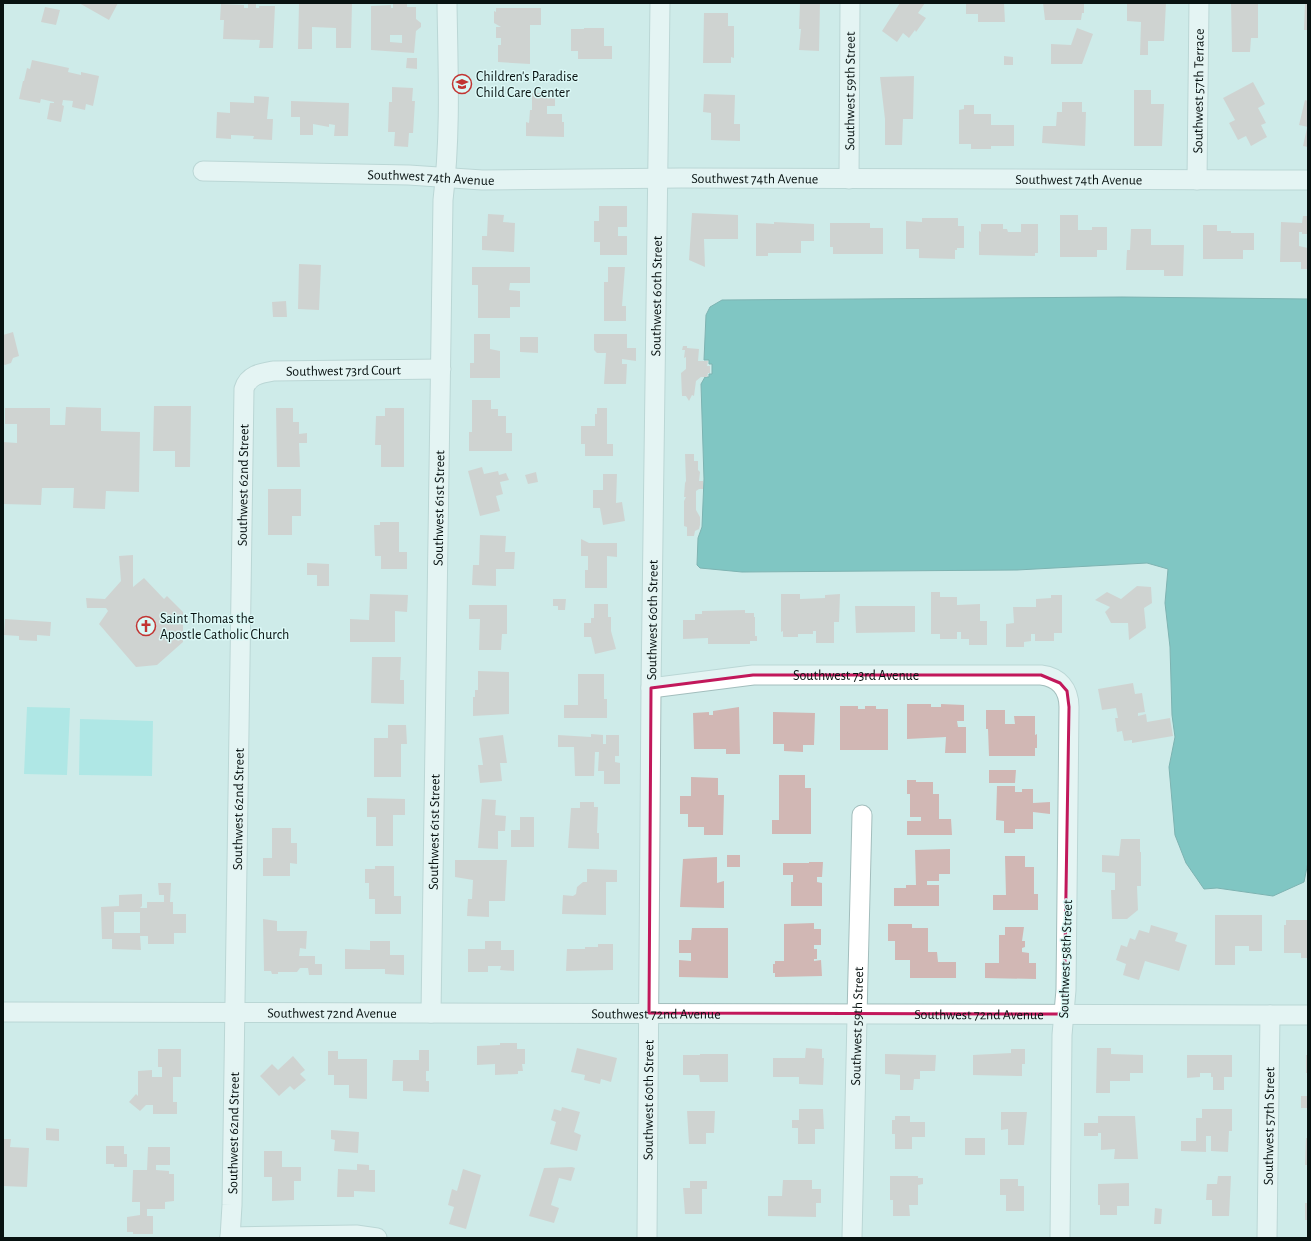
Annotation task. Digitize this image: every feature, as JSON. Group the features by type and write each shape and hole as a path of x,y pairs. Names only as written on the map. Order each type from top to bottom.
{"street":[{"name":"Southwest 61st Street","path":"431,1013 444,200 449,131 447,3"},
{"name":"Southwest 60th Street","path":"646,1238 651,688 660,3"},
{"name":"Southwest 59th Street","path":"849,179 850,3"},
{"name":"Southwest 57th Terrace","path":"1197,180 1199,3"},
{"name":"Southwest 74th Avenue","path":"203,171 409,175 482,180 658,178 1308,180"},
{"name":"Southwest 73rd Court","path":"248,380 258,374 286,370 441,369"},
{"name":"Southwest 62nd Street","path":"230,1238 232,1205 235,1012 243,401 248,380"},
{"name":"Southwest 73rd Avenue","path":"651,688 753,674 1041,675 1051,677 1060,684"},
{"name":"Southwest 58th Street","path":"1060,684 1067,691 1069,707 1066,990 1062,1035 1060,1238"},
{"name":"Southwest 59th Street","path":"852,1238 862,815"},
{"name":"Southwest 72nd Avenue","path":"3,1012 1308,1015"},
{"name":"Southwest 57th Street","path":"1267,1238 1270,1015"},
{"path":"230,1238 356,1235 377,1238"}],"highlighted area":[{"path":"753,675 1041,675 1060,683 1067,691 1069,707 1064,1014 649,1013 651,688"}],"shaded area":[{"path":"1122,297 1308,299 1308,862 1304,882 1273,896 1217,888 1204,889 1186,863 1175,835 1169,767 1175,737 1172,715 1170,647 1165,603 1168,569 1147,563 1017,570 742,572 700,568 697,565 698,538 702,527 704,479 701,384 705,377 709,377 709,374 712,374 712,364 709,364 709,360 704,360 706,315 710,307 722,300"},
{"path":"27,707 70,708 67,775 24,774"},
{"path":"80,719 153,721 152,776 79,775"}],"building":[{"path":"79,3 118,3 109,20"},
{"path":"248,3 256,3 256,8 259,8 259,6 275,6 273,48 259,48 260,40 223,39 224,20 220,20 221,4 244,5 244,8 248,8"},
{"path":"299,3 352,3 351,48 336,48 336,28 312,27 312,49 298,49"},
{"path":"393,3 407,3 407,7 416,7 416,19 421,23 421,27 416,31 414,53 371,50 371,6 391,5 391,8 393,8","holes":["390,35 402,35 402,43 390,42"]},
{"path":"800,3 820,3 819,51 799,50 801,29 799,29"},
{"path":"900,3 925,3 918,13 926,18 916,32 915,30 909,38 903,33 897,42 882,31"},
{"path":"966,3 1004,3 1005,22 978,22 978,14 966,14"},
{"path":"1043,3 1084,3 1084,13 1082,13 1081,20 1045,20"},
{"path":"1127,3 1166,3 1164,41 1148,41 1148,55 1140,55 1141,22 1127,21"},
{"path":"1231,3 1258,4 1258,38 1251,38 1250,52 1232,52"},
{"path":"1305,3 1308,3 1308,30 1304,30"},
{"path":"45,7 60,10 56,25 41,22"},
{"path":"496,8 541,8 541,25 530,25 530,64 498,62 498,45 501,45 501,38 496,38 496,27 501,27 494,23 494,11 496,12"},
{"path":"704,13 728,13 728,26 734,26 734,58 731,57 731,63 703,63"},
{"path":"604,28 604,46 612,46 612,59 578,59 578,51 571,51 571,29"},
{"path":"1077,28 1093,34 1082,64 1051,64 1051,44 1071,45"},
{"path":"1004,56 1013,57 1013,65 1004,65"},
{"path":"407,58 417,58 417,69 406,68"},
{"path":"32,60 69,68 68,72 81,75 81,72 99,76 93,106 86,104 85,110 72,107 73,101 63,100 62,105 64,106 61,122 47,119 50,103 54,102 41,99 40,103 19,99 27,68 30,69"},
{"path":"914,76 913,119 903,119 902,145 885,145 885,119 880,77"},
{"path":"1253,82 1265,104 1258,108 1266,123 1261,125 1267,137 1251,146 1246,136 1238,140 1229,123 1235,120 1223,98"},
{"path":"392,87 413,88 412,101 415,101 413,133 409,133 408,147 394,146 395,132 388,132 389,102 392,102"},
{"path":"1134,90 1151,90 1151,104 1164,104 1162,146 1134,146"},
{"path":"532,93 555,93 555,106 547,106 547,114 562,114 562,122 564,122 564,137 526,136 526,122 529,123 530,110 532,110"},
{"path":"704,94 735,95 734,124 740,124 740,141 711,140 711,113 703,112"},
{"path":"254,96 269,97 267,119 273,119 272,140 253,139 254,136 231,135 231,139 216,138 217,112 230,113 230,102 254,103"},
{"path":"1305,100 1308,101 1308,127 1299,125"},
{"path":"291,101 349,103 348,136 334,136 335,125 329,124 329,127 313,124 313,135 300,135 300,117 291,117"},
{"path":"1062,102 1082,102 1082,112 1086,112 1085,146 1042,143 1043,126 1056,126 1057,112 1062,112"},
{"path":"964,105 974,105 974,114 991,114 991,125 1014,125 1014,146 991,146 991,149 971,149 971,144 959,144 959,110 964,109"},
{"path":"1308,128 1308,147 1303,146"},
{"path":"599,206 627,206 627,227 618,227 618,236 627,236 627,255 600,255 600,242 594,242 594,221 599,221"},
{"path":"692,213 738,215 738,239 704,239 705,267 689,260"},
{"path":"488,214 504,215 503,222 515,223 514,252 482,250 482,236 487,236"},
{"path":"1060,215 1078,215 1078,230 1092,230 1092,227 1107,227 1107,250 1097,250 1097,257 1060,257"},
{"path":"1303,216 1308,216 1308,234 1302,234 1302,232 1299,232 1299,246 1308,248 1308,269 1301,269 1301,262 1280,262 1281,222 1302,223"},
{"path":"922,218 958,218 958,226 964,226 964,248 957,248 957,250 955,250 955,259 919,258 919,249 906,249 906,221 922,222"},
{"path":"774,222 814,224 814,241 801,241 801,253 768,253 768,256 756,256 756,223 774,224"},
{"path":"830,223 870,223 870,228 883,228 883,254 833,254 833,247 830,247"},
{"path":"981,224 1003,224 1003,229 1007,229 1008,232 1021,232 1021,224 1038,224 1038,253 1035,253 1035,256 979,255 979,231 981,232"},
{"path":"1203,225 1217,225 1217,231 1231,231 1231,233 1254,233 1254,250 1243,250 1243,259 1203,259"},
{"path":"1131,229 1151,229 1151,245 1184,245 1183,276 1164,276 1164,270 1126,270 1127,250 1130,250"},
{"path":"299,264 321,265 319,310 298,309"},
{"path":"472,267 530,267 530,283 510,283 509,290 520,291 520,307 510,307 510,318 478,318 478,285 472,285"},
{"path":"608,267 625,267 622,306 626,306 626,321 604,321 604,282 608,282"},
{"path":"286,301 287,317 273,317 272,302"},
{"path":"13,332 19,356 13,358 11,363 5,365 3,364 3,335"},
{"path":"474,334 490,334 490,349 500,351 500,378 470,378 470,363 474,363"},
{"path":"594,334 627,334 627,348 636,348 636,361 622,359 622,364 627,364 626,384 604,384 606,353 597,353 594,350"},
{"path":"520,337 538,337 538,353 520,352"},
{"path":"683,346 687,346 687,348 699,349 698,361 708,361 707,366 710,366 710,373 708,373 707,377 701,377 696,381 694,396 692,395 689,401 686,396 682,396 681,373 686,369 686,357 684,358 685,350 682,350"},
{"path":"472,400 491,400 491,409 498,409 498,416 506,416 506,433 512,433 512,451 469,451 469,432 472,432"},
{"path":"154,406 191,406 190,467 175,467 175,451 153,451"},
{"path":"66,407 101,408 101,431 140,432 139,492 106,491 105,509 73,508 74,488 42,488 41,505 3,504 3,442 17,443 17,424 5,424 5,408 50,408 50,425 65,425"},
{"path":"276,408 293,408 293,422 299,422 299,434 307,433 307,443 299,443 300,467 277,467"},
{"path":"385,408 404,408 404,467 381,467 381,445 375,445 376,416 385,416"},
{"path":"597,408 607,408 607,444 613,444 613,456 585,456 585,444 581,444 581,426 595,426 595,414 597,414"},
{"path":"685,454 694,454 694,461 698,461 698,470 700,472 699,481 703,481 703,489 696,491 696,510 700,517 700,525 699,529 695,531 694,536 687,536 687,527 684,526 684,501 686,497 684,497 686,481"},
{"path":"482,467 484,474 498,471 499,475 506,473 509,480 500,482 503,494 496,496 500,511 480,516 468,471"},
{"path":"536,472 538,482 528,484 525,475"},
{"path":"603,474 617,474 616,503 622,502 625,521 603,525 600,508 593,508 593,490 603,490"},
{"path":"268,489 301,489 301,516 292,516 292,535 268,535"},
{"path":"380,522 399,522 399,552 407,552 407,569 381,569 381,556 375,556 374,525 380,525"},
{"path":"480,535 506,536 505,552 515,552 514,569 496,569 496,586 472,585 473,565 479,565"},
{"path":"581,539 589,543 617,543 617,557 607,556 607,588 585,588 585,570 588,570 588,556 581,556"},
{"path":"133,555 133,587 144,578 164,599 167,596 183,612 183,642 157,665 136,667 99,624 108,611 106,608 87,608 86,598 105,599 121,581 119,556"},
{"path":"307,563 329,564 329,586 317,586 317,575 307,575"},
{"path":"1137,586 1151,587 1152,603 1144,608 1146,628 1129,640 1128,623 1111,623 1105,612 1110,607 1095,600 1107,592 1121,599"},
{"path":"931,592 940,592 940,597 957,597 957,605 980,604 980,621 987,621 987,645 969,645 969,639 961,639 961,632 957,632 957,639 940,639 940,634 931,634"},
{"path":"370,594 408,595 407,612 395,611 395,642 350,642 350,619 369,620"},
{"path":"781,594 800,594 800,599 825,598 825,595 840,594 839,622 834,622 834,643 816,643 816,631 813,631 813,634 798,634 798,637 783,637 783,631 781,632"},
{"path":"1051,595 1062,595 1062,633 1054,633 1054,641 1035,641 1035,634 1031,634 1031,641 1024,642 1024,647 1006,647 1006,624 1014,623 1013,607 1036,607 1036,599 1051,598"},
{"path":"553,599 566,599 565,610 558,610 558,606 553,606"},
{"path":"594,604 608,604 608,617 611,617 611,631 616,649 595,654 591,637 584,637 584,623 591,623 591,618 594,618"},
{"path":"469,605 507,605 507,634 502,634 501,650 479,650 480,619 469,619"},
{"path":"855,606 915,606 915,632 856,633"},
{"path":"745,610 745,613 754,613 755,636 757,636 757,641 750,641 750,644 708,644 708,638 683,639 683,620 695,620 695,614 702,614 702,611"},
{"path":"5,619 51,622 50,636 37,635 37,641 19,640 19,636 4,635"},
{"path":"372,657 401,657 400,680 404,680 404,704 371,703"},
{"path":"478,671 509,672 509,714 473,716 473,697 475,697 475,690 478,690"},
{"path":"578,674 604,674 604,699 607,699 607,718 564,718 564,705 578,705"},
{"path":"1133,683 1135,694 1142,693 1145,712 1138,713 1138,716 1146,714 1147,722 1170,718 1173,736 1132,743 1132,740 1124,741 1122,731 1117,732 1115,718 1118,718 1116,708 1102,710 1098,689"},
{"path":"907,704 931,704 931,707 941,707 941,704 964,705 964,721 957,721 958,727 966,727 966,753 945,753 946,737 907,739"},
{"path":"840,706 858,706 858,709 865,709 865,706 876,706 876,709 888,709 888,750 840,750"},
{"path":"739,707 740,754 726,754 726,749 694,749 693,713 709,712 709,715 713,715 713,711"},
{"path":"986,710 1005,710 1005,724 1015,724 1014,716 1035,716 1037,748 1035,748 1035,756 989,756 988,729 986,729"},
{"path":"773,712 815,713 814,745 803,745 803,752 784,751 784,744 773,744"},
{"path":"388,725 406,725 407,744 401,744 401,777 374,777 374,738 388,738"},
{"path":"591,734 603,735 603,744 606,744 606,735 619,735 619,756 615,756 615,762 620,763 620,784 604,784 604,771 598,771 599,752 595,752 594,776 575,776 574,747 558,747 558,735 591,737"},
{"path":"503,735 507,763 500,763 502,781 480,783 478,765 483,765 479,738"},
{"path":"989,770 1016,770 1015,783 989,783"},
{"path":"779,775 805,775 805,788 811,788 811,834 772,834 772,820 779,820"},
{"path":"691,777 718,778 718,795 724,795 723,835 704,835 704,827 688,827 688,814 680,814 680,796 691,796"},
{"path":"907,780 916,780 916,782 933,782 933,794 939,794 939,819 951,819 952,835 907,835 907,821 921,821 921,817 910,817 910,794 907,794"},
{"path":"997,786 1015,786 1015,792 1022,792 1022,789 1033,789 1033,803 1050,802 1050,814 1033,812 1033,829 1015,829 1015,833 1004,833 1004,821 996,820"},
{"path":"367,798 405,799 405,815 393,815 393,846 376,846 376,817 367,817"},
{"path":"482,799 496,800 495,815 506,816 505,831 498,831 498,849 478,848"},
{"path":"580,802 594,802 594,807 598,807 597,833 599,833 599,849 568,848 571,808 580,808"},
{"path":"520,817 534,817 534,847 511,847 511,830 520,830"},
{"path":"272,828 291,828 291,843 297,843 297,864 290,863 290,876 263,876 263,858 272,858"},
{"path":"1121,839 1140,839 1141,886 1137,886 1138,910 1127,919 1112,919 1111,890 1115,890 1115,873 1102,872 1102,855 1119,856"},
{"path":"950,849 950,874 939,874 939,881 927,881 927,885 939,885 939,906 894,906 894,888 906,888 906,885 916,885 915,850"},
{"path":"727,855 740,855 740,867 727,867"},
{"path":"1005,856 1025,856 1025,867 1034,867 1034,894 1038,894 1038,910 993,910 993,895 1006,895"},
{"path":"717,857 717,883 724,881 724,908 680,907 683,859"},
{"path":"455,860 507,860 505,901 489,901 489,917 467,916 468,899 472,899 473,880 455,877"},
{"path":"823,862 822,877 817,877 817,882 822,883 822,906 791,906 791,882 793,882 793,875 783,875 783,863"},
{"path":"375,866 394,866 394,896 401,896 401,914 375,914 375,899 369,899 369,883 365,883 365,869 375,869"},
{"path":"587,869 617,870 617,882 606,882 606,915 562,914 563,895 573,896 576,894 577,887 583,882 587,882"},
{"path":"158,883 171,883 170,902 173,902 173,914 186,914 186,933 174,933 174,944 148,944 148,936 140,936 141,950 112,949 112,939 102,939 101,907 119,906 119,895 142,894 142,906 140,908 147,908 147,902 164,902 164,895 159,895","holes":["114,912 140,912 140,933 114,933"]},
{"path":"1215,915 1262,915 1262,951 1249,951 1249,946 1235,946 1235,965 1215,965"},
{"path":"263,919 277,921 277,931 307,931 306,949 300,948 299,956 315,956 315,964 322,964 322,975 309,975 308,968 300,968 297,972 278,972 278,974 272,974 271,971 264,971"},
{"path":"1286,920 1308,920 1308,958 1301,958 1301,953 1284,953 1284,925 1286,925"},
{"path":"814,923 814,929 821,929 821,945 814,945 814,949 817,949 817,959 814,959 814,961 821,960 822,976 775,977 775,973 773,973 773,964 775,964 775,961 784,961 784,924"},
{"path":"888,924 912,924 912,928 928,928 928,952 937,952 938,962 956,962 956,978 910,978 910,960 895,960 895,941 888,941"},
{"path":"1151,925 1178,933 1175,941 1187,945 1179,971 1145,961 1139,980 1123,975 1126,964 1116,960 1121,945 1127,947 1130,938 1135,940 1139,930 1149,933"},
{"path":"1005,927 1024,927 1022,941 1025,941 1025,947 1022,948 1022,952 1029,953 1029,963 1036,963 1036,979 985,978 985,963 999,963 999,935 1005,935"},
{"path":"692,928 728,928 728,978 679,977 679,960 691,961 691,953 679,953 679,940 691,940"},
{"path":"370,941 390,941 390,955 404,955 404,975 385,974 385,969 345,969 345,949 370,950"},
{"path":"485,941 501,941 501,950 514,950 514,971 500,970 501,966 488,966 488,972 468,972 468,949 485,949"},
{"path":"598,944 613,944 613,970 566,971 567,949 598,947"},
{"path":"500,1043 517,1043 517,1049 525,1049 525,1064 522,1064 523,1071 518,1071 518,1074 495,1075 495,1064 477,1065 477,1046 500,1045"},
{"path":"577,1048 617,1058 611,1082 601,1079 600,1084 584,1080 585,1075 571,1072"},
{"path":"806,1048 822,1049 822,1058 824,1058 823,1085 799,1084 799,1077 773,1077 773,1058 805,1058"},
{"path":"1097,1048 1111,1048 1111,1054 1143,1055 1143,1073 1130,1073 1130,1081 1110,1081 1110,1093 1096,1093"},
{"path":"158,1049 181,1049 181,1077 173,1077 173,1102 177,1102 177,1114 153,1114 153,1105 146,1105 140,1111 129,1102 136,1094 138,1096 138,1071 152,1070 152,1077 162,1077 162,1067 158,1067"},
{"path":"1011,1049 1025,1049 1025,1064 1022,1064 1022,1076 973,1075 973,1055 1011,1053"},
{"path":"419,1050 429,1050 429,1071 426,1071 426,1081 429,1081 429,1092 403,1091 403,1081 392,1081 393,1060 419,1060"},
{"path":"328,1051 338,1051 338,1059 367,1059 367,1099 349,1098 349,1085 334,1085 334,1075 328,1075"},
{"path":"728,1054 728,1082 700,1082 699,1075 683,1075 683,1055"},
{"path":"885,1054 936,1055 935,1071 920,1071 920,1079 914,1079 913,1090 900,1090 900,1075 885,1074"},
{"path":"1187,1055 1232,1055 1232,1077 1224,1077 1224,1090 1213,1090 1213,1077 1211,1077 1211,1073 1200,1073 1200,1077 1187,1078"},
{"path":"1306,1055 1308,1055 1308,1073 1306,1073"},
{"path":"293,1056 305,1070 300,1074 306,1080 294,1090 290,1086 279,1096 260,1076 272,1064 278,1070"},
{"path":"1301,1096 1308,1096 1308,1108 1301,1108"},
{"path":"562,1107 580,1112 574,1132 581,1135 577,1151 550,1144 556,1122 551,1120 554,1109 561,1111"},
{"path":"799,1109 823,1109 824,1129 815,1129 815,1144 798,1144 798,1128 792,1128 792,1120 799,1120"},
{"path":"1202,1109 1232,1109 1232,1131 1229,1131 1228,1152 1211,1151 1211,1136 1206,1136 1206,1152 1181,1151 1181,1141 1196,1141 1196,1118 1202,1118"},
{"path":"687,1111 715,1111 714,1133 706,1133 706,1144 689,1144"},
{"path":"1001,1112 1027,1112 1024,1145 1008,1145 1008,1129 1001,1130"},
{"path":"895,1116 910,1116 910,1122 925,1122 925,1137 912,1137 912,1149 895,1149 895,1134 892,1134 892,1120 895,1120"},
{"path":"1098,1116 1135,1116 1138,1159 1114,1159 1115,1149 1101,1150 1101,1133 1098,1133 1098,1136 1084,1136 1084,1123 1098,1123"},
{"path":"46,1128 59,1129 59,1141 46,1140"},
{"path":"331,1130 359,1132 358,1153 334,1151 335,1140 331,1139"},
{"path":"965,1138 985,1138 985,1155 965,1155"},
{"path":"1306,1138 1308,1138 1308,1165 1305,1165"},
{"path":"3,1139 11,1139 10,1147 29,1148 27,1187 3,1186"},
{"path":"106,1146 124,1146 124,1154 127,1154 127,1167 114,1167 114,1164 106,1164"},
{"path":"148,1147 170,1147 170,1165 156,1165 156,1170 169,1171 169,1174 174,1174 174,1201 165,1202 165,1209 147,1209 147,1216 153,1216 153,1234 133,1234 133,1232 127,1232 127,1217 140,1215 140,1202 132,1202 133,1170 147,1170"},
{"path":"264,1151 282,1151 282,1167 301,1167 301,1181 294,1181 294,1200 272,1201 272,1177 264,1177"},
{"path":"357,1164 369,1165 369,1170 375,1170 375,1192 354,1191 354,1197 337,1197 338,1169 357,1170"},
{"path":"544,1168 575,1168 571,1181 559,1178 551,1205 559,1208 554,1223 529,1216"},
{"path":"463,1169 481,1175 466,1229 449,1224 454,1207 448,1205 452,1189 457,1191"},
{"path":"890,1176 918,1176 918,1178 923,1178 923,1184 918,1185 918,1205 909,1205 910,1216 893,1216 893,1200 890,1200"},
{"path":"1218,1176 1231,1176 1229,1216 1212,1216 1212,1200 1206,1200 1207,1184 1217,1184"},
{"path":"1000,1179 1018,1179 1018,1186 1024,1186 1024,1211 1006,1211 1006,1195 1000,1195"},
{"path":"783,1180 812,1180 812,1189 821,1189 821,1203 816,1203 816,1217 768,1216 768,1196 782,1196"},
{"path":"690,1181 707,1181 707,1189 702,1189 702,1214 685,1214 683,1188 690,1188"},
{"path":"1129,1183 1129,1206 1117,1206 1117,1215 1100,1215 1100,1205 1098,1205 1098,1184"},
{"path":"1305,1203 1308,1203 1308,1220 1305,1220"},
{"path":"1155,1208 1162,1209 1161,1224 1154,1224"}],"place":[{"name":"Children's Paradise Child Care Center","path":"462,84"},
{"name":"Saint Thomas the Apostle Catholic Church","path":"146,626"}]}
